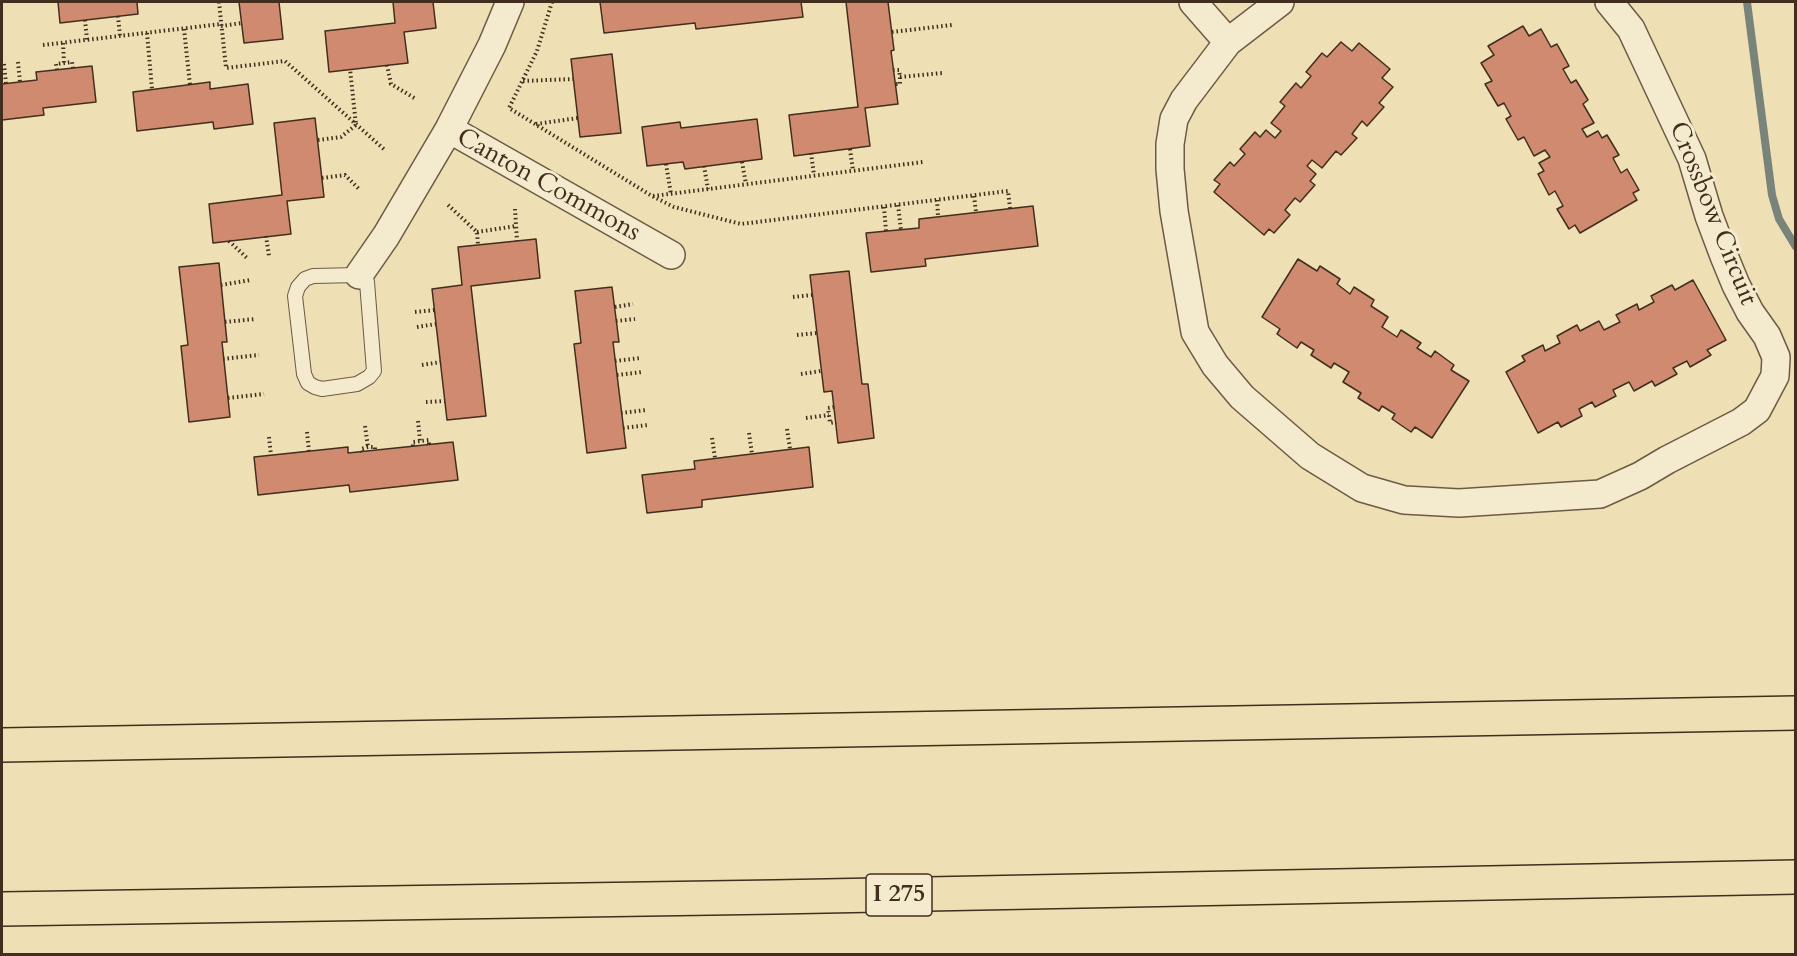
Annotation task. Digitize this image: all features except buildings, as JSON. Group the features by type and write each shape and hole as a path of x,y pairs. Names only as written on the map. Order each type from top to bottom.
{"highway":[{"path":"2,745 1796,713"},
{"name":"I 275","path":"2,909 1796,877"}],"street":[{"path":"448,129 492,45 510,2"},
{"path":"1194,2 1228,42"},
{"name":"Crossbow Circuit","path":"1280,2 1228,42 1184,100 1174,119 1170,144 1174,211 1195,332 1215,365 1242,397 1310,456 1362,488 1404,500 1459,503 1600,494 1640,476 1666,460 1741,422 1757,410 1774,376 1776,357 1767,336 1750,312 1736,285 1709,216 1692,159 1631,29 1609,2"},
{"name":"Canton Commons","path":"359,275 386,236 448,129 671,255"}],"lane":[{"path":"359,275 368,282 374,371 357,384 322,389 315,387 308,383 304,374 295,296 298,287 305,279 313,276 359,275"}],"path":[{"path":"219,2 226,68 285,61 385,150"},
{"path":"552,2 537,51 509,108 652,196 674,207 741,224 1008,192 1010,208"},
{"path":"118,16 120,36"},
{"path":"85,20 87,40"},
{"path":"43,45 242,23"},
{"path":"892,32 952,25"},
{"path":"184,29 190,85"},
{"path":"147,33 152,89"},
{"path":"63,43 64,63"},
{"path":"18,62 20,82"},
{"path":"57,70 56,64 72,62 73,68"},
{"path":"4,64 6,83"},
{"path":"387,65 391,84 416,99"},
{"path":"350,69 356,125"},
{"path":"893,70 899,70 900,84 895,84"},
{"path":"900,77 942,74"},
{"path":"522,81 573,79"},
{"path":"535,124 578,118"},
{"path":"318,140 341,137 356,125"},
{"path":"850,149 853,171"},
{"path":"811,153 814,176"},
{"path":"742,162 746,184"},
{"path":"652,196 923,162"},
{"path":"666,164 671,194"},
{"path":"704,166 708,189"},
{"path":"322,178 345,175 360,190"},
{"path":"974,196 976,212"},
{"path":"937,200 938,216"},
{"path":"448,205 477,232 478,245"},
{"path":"898,205 901,230"},
{"path":"884,207 886,231"},
{"path":"515,210 517,241"},
{"path":"477,232 516,226"},
{"path":"266,236 269,256"},
{"path":"229,241 247,258"},
{"path":"221,285 250,280"},
{"path":"793,297 812,295"},
{"path":"615,307 633,304"},
{"path":"415,312 435,310"},
{"path":"225,322 255,319"},
{"path":"616,321 635,319"},
{"path":"417,327 436,324"},
{"path":"797,335 817,333"},
{"path":"223,360 259,355"},
{"path":"615,361 640,358"},
{"path":"422,365 441,362"},
{"path":"801,374 821,371"},
{"path":"617,375 642,372"},
{"path":"228,398 264,394"},
{"path":"426,402 445,401"},
{"path":"834,407 828,408 829,416 830,423 836,422"},
{"path":"621,413 646,411"},
{"path":"806,418 829,416"},
{"path":"418,420 420,441"},
{"path":"623,428 648,425"},
{"path":"365,426 369,447"},
{"path":"788,429 790,449"},
{"path":"306,432 309,451"},
{"path":"749,434 752,453"},
{"path":"269,437 272,455"},
{"path":"712,438 714,458"},
{"path":"413,446 413,442 420,441 429,440 429,444"},
{"path":"362,452 361,448 375,447 375,450"}],"waterway":[{"path":"1747,2 1772,195 1779,219 1796,247"}]}
